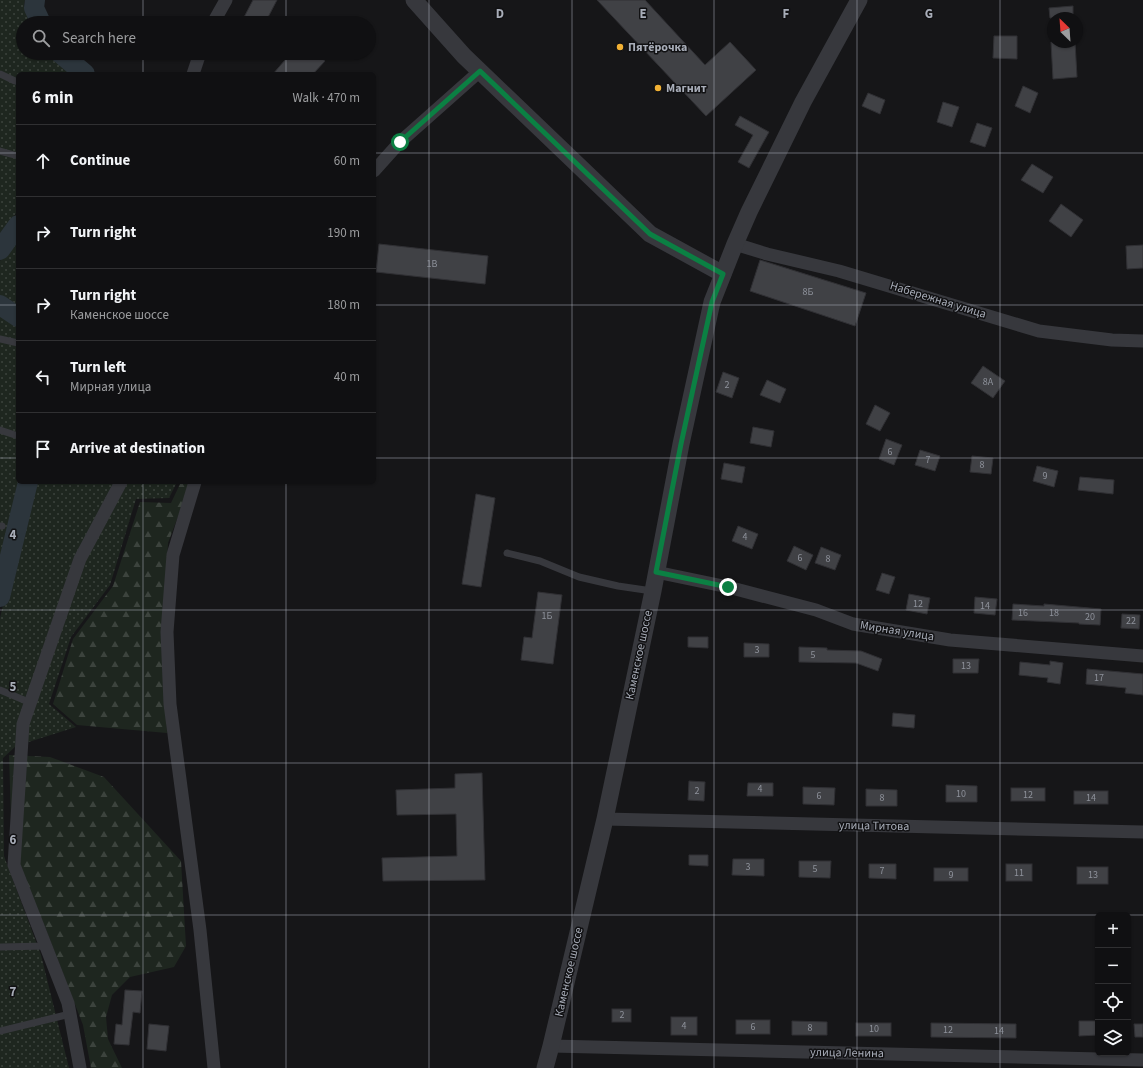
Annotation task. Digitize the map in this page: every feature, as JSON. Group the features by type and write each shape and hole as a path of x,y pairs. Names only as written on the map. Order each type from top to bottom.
{"street":[{"path":"216,16 226,0"},
{"path":"414,0 480,71 650,234 723,274"},
{"name":"Каменское шоссе","path":"545,1068 605,819 653,591 681,444 712,302 735,244 803,102 859,0"},
{"path":"194,72 198,60"},
{"path":"376,169 400,142 480,71"},
{"name":"Набережная улица","path":"735,244 767,254 839,270 1039,331 1112,340 1143,341"},
{"path":"80,1068 68,1003 14,865 24,724 80,559 120,484"},
{"path":"194,484 173,555 167,632 170,704 200,930 214,1068"},
{"name":"Мирная улица","path":"656,572 728,587 816,610 853,624 950,640 1143,656"},
{"name":"улица Титова","path":"605,819 1143,832"},
{"name":"улица Ленина","path":"551,1046 1143,1060"}],"lane":[{"path":"0,74 15,81"},
{"path":"0,151 16,155"},
{"path":"0,339 16,343"},
{"path":"0,430 16,435"},
{"path":"507,553 540,561 579,576 618,586 653,591"},
{"path":"0,690 31,703"},
{"path":"0,946 46,946"},
{"path":"0,1031 70,1014"}],"green space":[{"path":"0,0 25,0 24,6 29,16 16,16 16,60 55,60 68,72 16,72 16,214 0,234"},
{"path":"16,239 16,307 0,297 0,261"},
{"path":"0,314 16,324 16,484 21,484 0,571"},
{"path":"32,484 176,484 169,498 136,499 110,585 71,637 49,704 76,727 16,746 3,758 4,856 41,955 69,1068 0,1068 0,618"},
{"path":"180,484 190,484 168,543 162,643 167,733 77,725 53,704 73,639 113,586 140,502 171,503"},
{"path":"9,755 50,757 104,777 181,861 186,946 174,967 130,977 112,995 106,1017 108,1039 122,1068 91,1068 83,1025 45,927 12,852"}],"building":[{"path":"253,0 277,0 269,16 245,16"},
{"path":"597,0 645,0 705,65 730,42 756,70 706,116"},
{"path":"1073,6 1073,12 1049,12 1049,8"},
{"path":"994,36 1017,36 1017,59 993,58"},
{"path":"1051,48 1075,48 1077,77 1053,79"},
{"path":"285,60 325,61 315,72 275,72"},
{"path":"1023,86 1038,93 1030,113 1015,106"},
{"path":"868,93 885,100 880,114 862,106"},
{"path":"943,102 959,107 952,127 937,122"},
{"path":"740,116 769,132 749,168 738,162 753,135 735,125"},
{"path":"977,123 992,128 985,147 970,142"},
{"path":"1032,164 1053,177 1043,193 1021,180"},
{"path":"1061,204 1083,220 1071,237 1049,221"},
{"path":"379,244 488,256 485,284 376,272"},
{"path":"1143,245 1143,268 1127,269 1126,246"},
{"path":"760,260 866,293 855,326 750,291"},
{"path":"983,366 1005,381 993,398 971,383"},
{"path":"723,372 739,378 732,398 716,392"},
{"path":"767,380 786,389 780,403 760,395"},
{"path":"875,405 890,413 880,431 866,424"},
{"path":"753,427 774,431 771,447 750,443"},
{"path":"886,439 902,445 894,465 879,459"},
{"path":"920,450 940,456 935,471 915,465"},
{"path":"972,456 993,458 991,474 970,472"},
{"path":"724,463 745,467 742,483 721,479"},
{"path":"1037,466 1058,471 1054,487 1033,481"},
{"path":"1080,477 1114,480 1113,494 1078,490"},
{"path":"476,494 495,498 481,587 462,584"},
{"path":"738,526 758,534 752,549 732,541"},
{"path":"794,546 813,555 806,570 787,561"},
{"path":"821,547 841,555 835,570 815,563"},
{"path":"882,573 895,577 889,594 876,590"},
{"path":"538,592 562,595 553,664 521,660 524,637 532,638"},
{"path":"909,594 930,598 927,614 906,610"},
{"path":"975,597 997,599 995,615 974,613"},
{"path":"1013,604 1044,606 1044,604 1101,609 1100,625 1012,620"},
{"path":"1122,614 1140,615 1139,629 1121,628"},
{"path":"688,637 708,637 708,648 688,647"},
{"path":"744,643 769,644 769,657 744,657"},
{"path":"799,647 861,651 882,659 878,671 856,663 799,662"},
{"path":"953,659 979,659 978,673 953,673"},
{"path":"1050,661 1063,663 1060,684 1047,682 1048,678 1019,675 1020,662 1050,665"},
{"path":"1087,669 1143,674 1143,695 1125,693 1126,688 1086,684"},
{"path":"893,713 915,715 914,728 892,726"},
{"path":"482,773 485,880 383,881 382,858 457,856 456,814 397,815 396,790 455,788 455,774"},
{"path":"689,781 705,782 704,801 688,800"},
{"path":"748,783 773,783 773,796 747,796"},
{"path":"946,785 977,786 977,802 946,802"},
{"path":"803,787 835,788 834,805 803,804"},
{"path":"1011,788 1045,788 1045,801 1011,801"},
{"path":"866,789 897,790 897,806 866,806"},
{"path":"1074,791 1108,791 1108,804 1074,804"},
{"path":"689,855 708,855 708,866 689,865"},
{"path":"733,859 764,859 764,876 732,875"},
{"path":"799,861 831,861 830,878 799,877"},
{"path":"869,864 896,864 896,879 869,878"},
{"path":"1006,864 1032,864 1032,881 1006,881"},
{"path":"1077,867 1108,867 1108,884 1077,884"},
{"path":"934,868 968,868 968,881 934,881"},
{"path":"125,990 142,991 140,1013 133,1012 129,1045 114,1044 116,1024 122,1025"},
{"path":"612,1009 631,1009 631,1022 612,1022"},
{"path":"671,1017 697,1017 697,1035 671,1035"},
{"path":"736,1020 770,1020 770,1034 736,1034"},
{"path":"792,1021 827,1022 827,1035 792,1035"},
{"path":"1079,1021 1095,1021 1095,1035 1079,1036"},
{"path":"856,1023 891,1023 891,1036 856,1036"},
{"path":"931,1023 1016,1024 1016,1038 931,1037"},
{"path":"149,1024 169,1026 166,1051 147,1049"},
{"path":"1134,1024 1143,1024 1143,1037 1135,1037"}],"waterway":[{"path":"35,0 34,8 38,16"},
{"path":"68,60 83,72"},
{"path":"0,250 16,228"},
{"path":"0,305 16,316"},
{"path":"0,597 28,484"}],"place":[{"name":"Пятёрочка","path":"620,47"},
{"name":"Магнит","path":"658,88"}],"route":[{"path":"400,142 480,71 650,234 723,274 712,302 681,444 656,572 728,587"}]}
